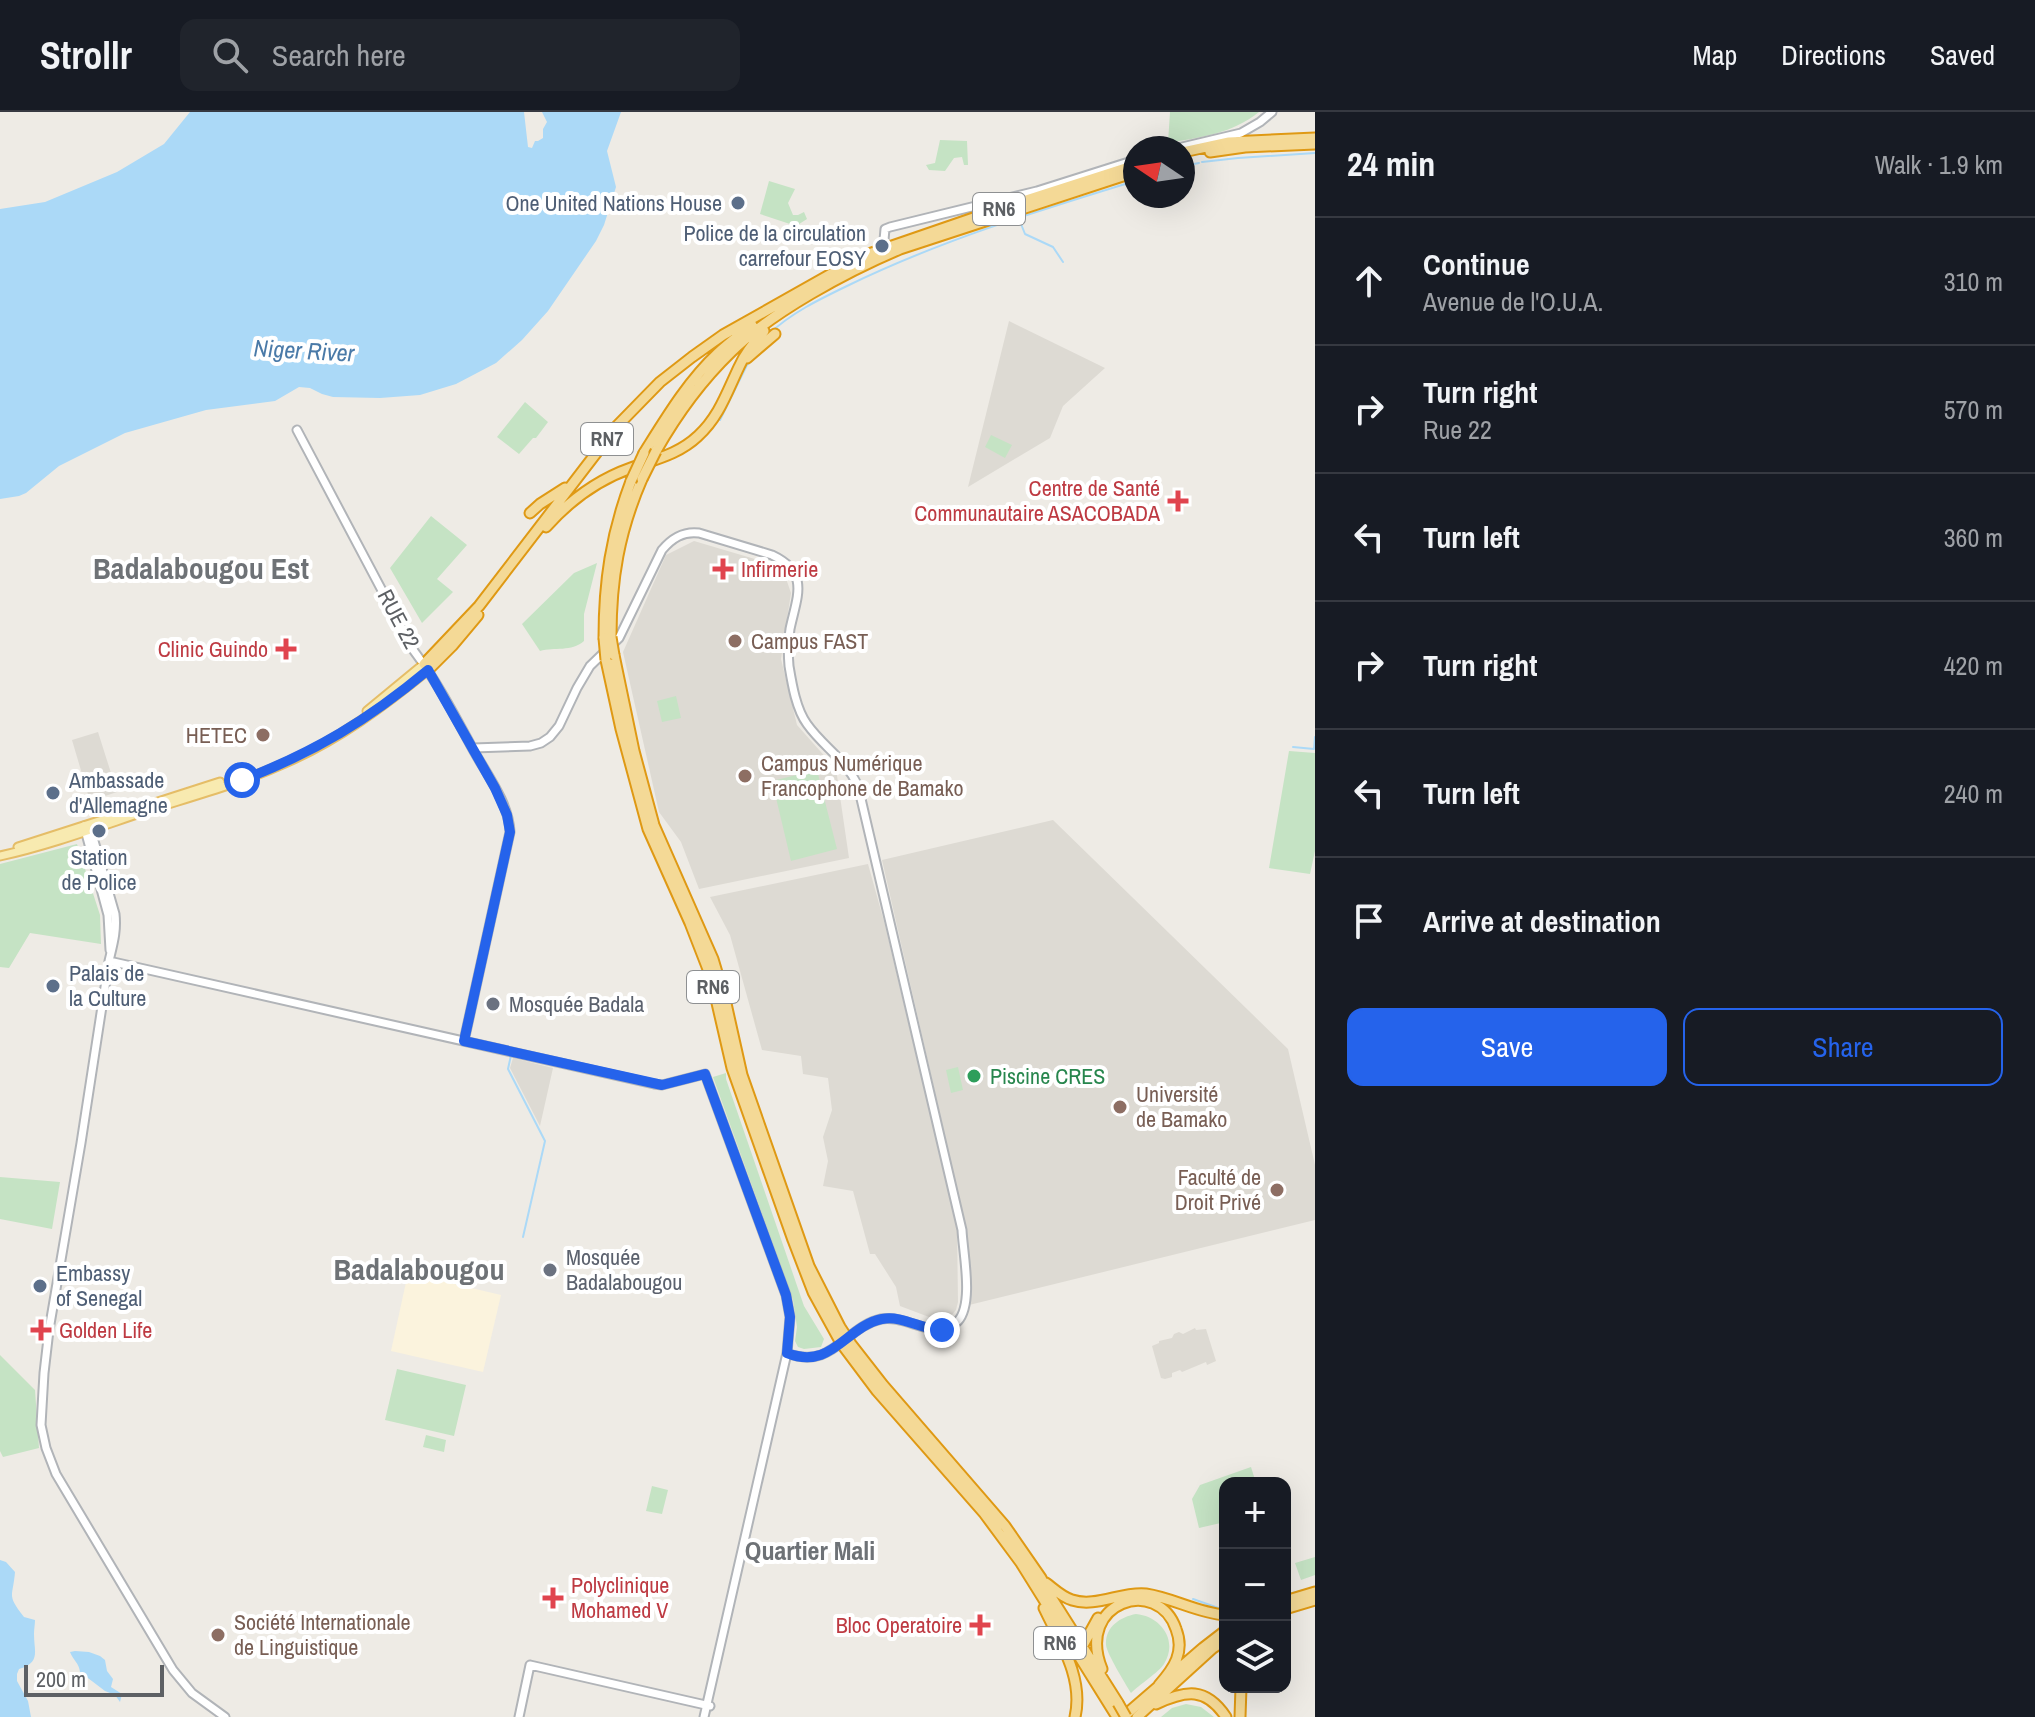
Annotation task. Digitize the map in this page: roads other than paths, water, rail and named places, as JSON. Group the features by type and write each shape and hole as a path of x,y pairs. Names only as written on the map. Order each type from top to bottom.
{"highway":[{"path":"1195,152 1229,142 1315,138"},
{"path":"1195,154 1245,147 1315,144"},
{"name":"RN6","path":"636,480 680,412 712,372 732,351 780,315 888,251 1123,167"},
{"name":"RN6","path":"1075,1717 1076,1680 1028,1573 984,1513 877,1391 813,1292 732,1068 711,977 648,829 628,759 610,657 604,598 614,535 644,453 666,418 718,353 770,309 846,264 1123,176"},
{"name":"RN7","path":"426,667 479,606 637,404 672,371 723,335 770,309"},
{"name":"RN7","path":"426,667 471,624 564,507 587,488 630,468 673,454 700,435 717,414 753,343 780,315"},
{"path":"739,366 775,334"},
{"path":"530,513 571,485"},
{"path":"551,534 564,507"},
{"name":"RN6","path":"844,1341 1005,1526 1112,1693"},
{"path":"1028,1573 1122,1717 1219,1636"},
{"path":"1043,1581 1074,1601 1146,1594 1219,1613"},
{"path":"1291,1599 1315,1592"},
{"path":"1080,1656 1082,1644 1104,1608 1116,1598"},
{"path":"1291,1607 1315,1600"},
{"path":"1114,1705 1095,1644 1096,1635 1101,1619 1110,1610 1128,1601 1140,1601 1163,1609 1176,1627 1180,1646 1178,1658 1159,1685"},
{"path":"1137,1717 1219,1644"},
{"path":"1149,1707 1172,1696 1195,1693 1208,1698 1226,1717"},
{"path":"1240,1717 1241,1693"}],"main road":[{"name":"RN7","path":"0,855 242,780 286,763 340,735 389,702 426,667"}],"street":[{"path":"1195,144 1241,133 1272,112"},
{"path":"888,251 884,240 885,229 1123,166"},
{"name":"RUE 22","path":"297,430 414,651 473,748 507,815 510,832 464,1041"},
{"path":"473,748 530,746 550,737 559,726 590,666 619,638 662,550 676,537 699,533 772,555 793,570 798,597 789,633 789,655 798,707 806,723 842,760 858,786 962,1230 966,1285 964,1311 949,1328 937,1330 897,1318 882,1319 866,1325 823,1354 801,1358 787,1353"},
{"path":"87,827 108,915 109,958 49,1330 41,1425 56,1474 173,1670 192,1693 225,1717"},
{"path":"109,958 662,1085 705,1074 786,1295 790,1317 787,1353 706,1717"},
{"path":"519,1717 530,1665 708,1705"}],"water":[{"name":"Niger River","path":"190,112 524,112 528,147 532,148 535,141 543,138 547,122 542,112 621,112 607,151 616,187 596,241 548,311 496,363 456,384 420,395 380,398 333,397 299,387 275,401 206,410 125,433 59,466 26,493 0,499 0,209 45,202 117,172 164,144"},
{"path":"0,1560 15,1572 12,1596 15,1604 24,1617 35,1620 35,1656 17,1674 31,1717 0,1717"},
{"path":"70,1652 89,1652 105,1660 107,1671 113,1679 111,1687 122,1694 120,1702 115,1695 80,1672"}],"waterway":[{"path":"1202,162 1315,153"},
{"path":"1195,164 1199,163"},
{"path":"769,334 816,301 917,255 1123,185"},
{"path":"1019,219 1025,234 1053,247 1063,262"},
{"path":"720,420 747,365 756,356"},
{"path":"1293,747 1314,749 1315,737"},
{"path":"473,1039 488,1043"},
{"path":"511,1055 508,1069 545,1141 523,1237"},
{"path":"549,1064 562,1067"},
{"path":"568,1068 579,1071"},
{"path":"1291,1593 1304,1590"},
{"path":"1193,1599 1219,1608"}],"place":[{"name":"One United Nations House","path":"738,203"},
{"name":"Police de la circulation carrefour EOSY","path":"882,246"},
{"name":"Centre de Santé Communautaire ASACOBADA","path":"1178,501"},
{"name":"Infirmerie","path":"723,569"},
{"name":"Campus FAST","path":"735,641"},
{"name":"Clinic Guindo","path":"286,649"},
{"name":"HETEC","path":"263,735"},
{"name":"Campus Numérique Francophone de Bamako","path":"745,776"},
{"name":"Ambassade d'Allemagne","path":"53,793"},
{"name":"Station de Police","path":"99,831"},
{"name":"Palais de la Culture","path":"53,986"},
{"name":"Mosquée Badala","path":"493,1004"},
{"name":"Piscine CRES","path":"974,1076"},
{"name":"Université de Bamako","path":"1120,1107"},
{"name":"Faculté de Droit Privé","path":"1277,1190"},
{"name":"Mosquée Badalabougou","path":"550,1270"},
{"name":"Embassy of Senegal","path":"40,1286"},
{"name":"Golden Life","path":"41,1330"},
{"name":"Polyclinique Mohamed V","path":"553,1598"},
{"name":"Bloc Operatoire","path":"980,1625"},
{"name":"Société Internationale de Linguistique","path":"218,1635"}],"district":[{"name":"Badalabougou Est","path":"201,569"},
{"name":"Badalabougou","path":"419,1270"},
{"name":"Quartier Mali","path":"810,1551"}]}
